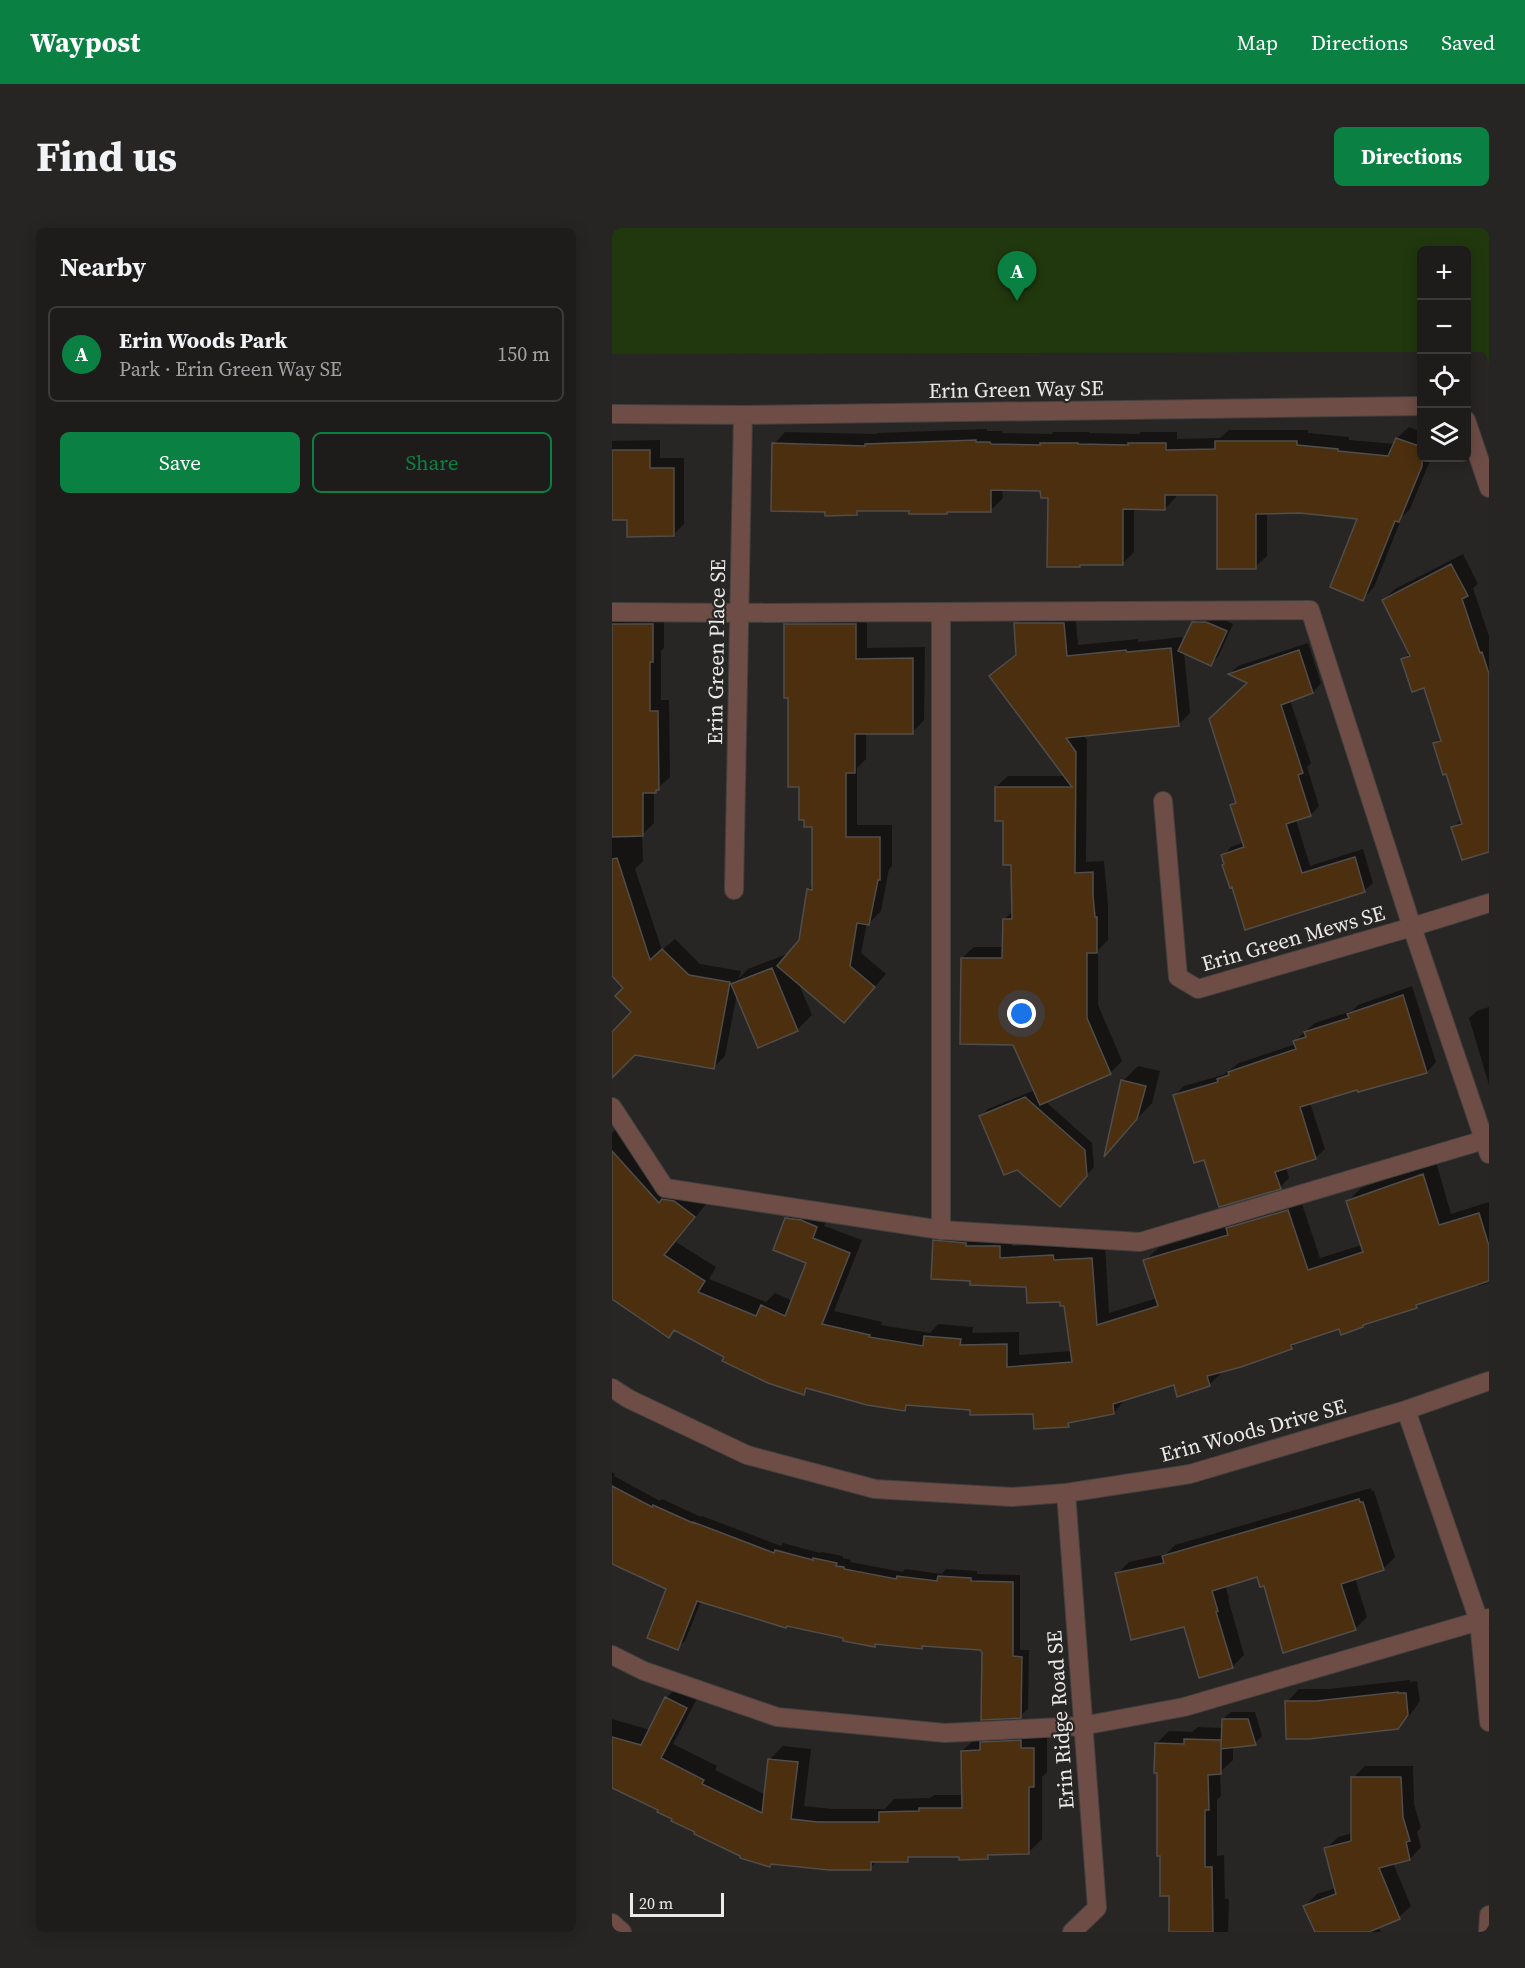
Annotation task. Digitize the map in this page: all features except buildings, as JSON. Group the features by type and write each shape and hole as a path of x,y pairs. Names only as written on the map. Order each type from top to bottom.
{"street":[{"name":"Erin Green Way SE","path":"612,414 743,415 1417,406"},
{"name":"Erin Green Place SE","path":"734,890 743,415"},
{"path":"1471,432 1489,488"},
{"path":"612,612 1310,610 1412,927 1487,1147 1140,1242 941,1230 666,1188 612,1107"},
{"path":"941,612 941,1230"},
{"name":"Erin Green Mews SE","path":"1162,801 1178,977 1198,989 1489,903"},
{"name":"Erin Woods Drive SE","path":"612,1388 629,1399 747,1455 875,1489 1012,1497 1066,1494 1190,1474 1406,1410 1489,1381"},
{"path":"1406,1410 1484,1619 1489,1722"},
{"name":"Erin Ridge Road SE","path":"1066,1494 1097,1908 1082,1929"},
{"path":"612,1655 644,1671 777,1718 945,1733 1082,1726 1184,1707 1484,1619"},
{"path":"1488,1932 1489,1915"},
{"path":"612,1923 622,1932"}],"green space":[{"path":"612,228 1489,228 1489,363 1484,352 1471,352 1471,246 1417,246 1417,352 612,354"}],"place":[{"name":"Erin Woods Park","path":"1017,301"}]}
